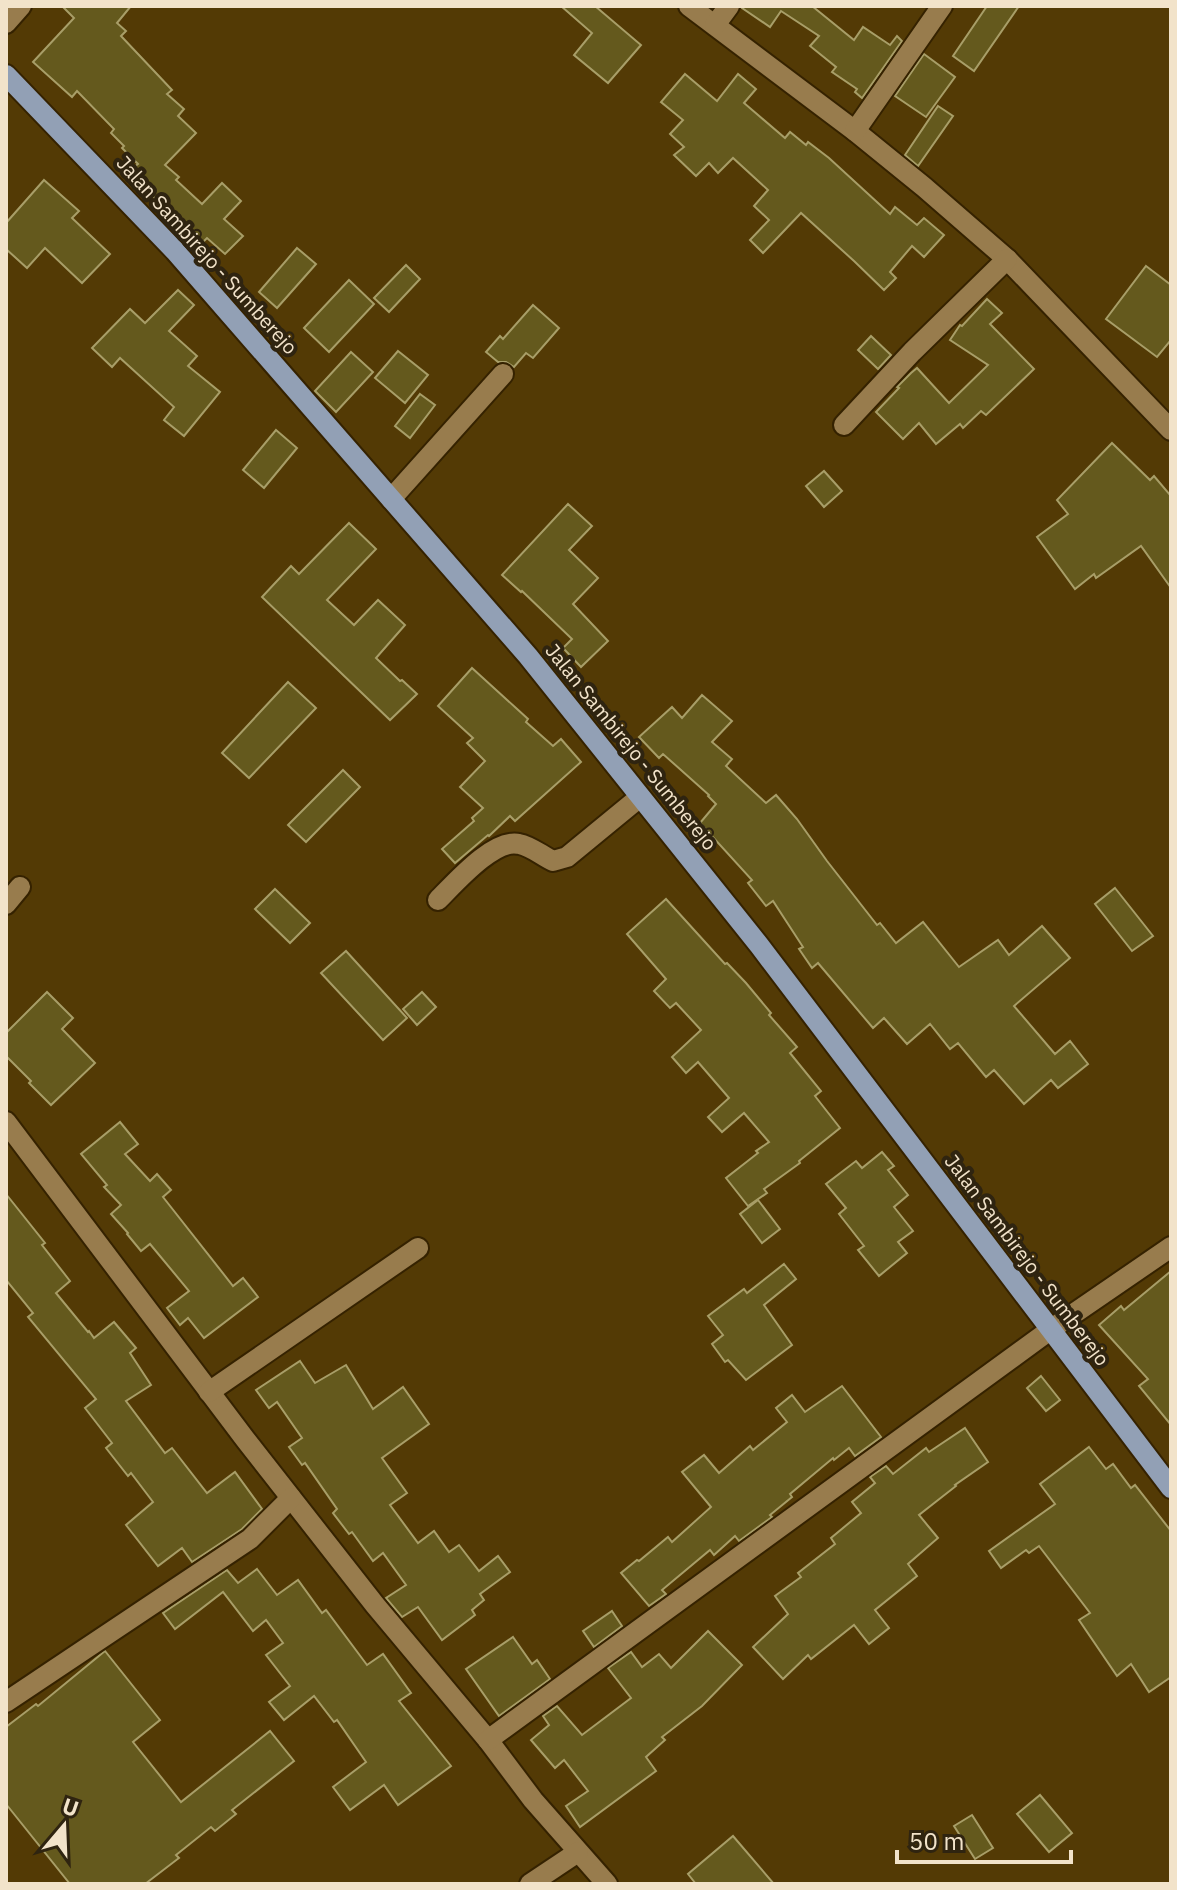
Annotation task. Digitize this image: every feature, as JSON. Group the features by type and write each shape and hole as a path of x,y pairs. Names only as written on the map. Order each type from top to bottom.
{"main road":[{"name":"Jalan Sambirejo - Sumberejo","path":"6,75 175,251 528,656 769,957 1171,1488"}],"street":[{"path":"6,23 21,6"},
{"path":"689,6 855,131 1007,259 1171,430"},
{"path":"715,25 729,6"},
{"path":"855,131 942,6"},
{"path":"844,425 912,352 1007,259"},
{"path":"391,499 503,374"},
{"path":"438,900 472,867 505,844 523,844 553,861 567,857 640,797"},
{"path":"6,904 20,887"},
{"path":"6,1122 209,1392 375,1605 488,1740 533,1800 607,1884"},
{"path":"488,1740 1050,1330 1171,1247"},
{"path":"209,1392 418,1248"},
{"path":"6,1702 250,1539 291,1498"},
{"path":"530,1884 578,1852"}],"building":[{"path":"62,6 131,6 117,23 126,31 121,36 172,90 167,94 184,109 178,116 196,133 165,165 202,204 222,183 241,201 224,219 243,236 225,254 207,238 200,245 160,209 163,205 145,190 150,185 133,168 138,164 111,133 114,129 77,91 72,97 33,62 74,18"},
{"path":"561,6 595,6 641,45 608,83 574,55 592,33"},
{"path":"742,6 812,6 854,40 863,27 890,45 897,36 902,41 862,98 855,92 857,89 832,72 836,67 810,46 819,36 781,11 770,27"},
{"path":"987,6 1019,6 974,71 953,56"},
{"path":"924,54 955,77 926,117 895,96"},
{"path":"685,74 717,101 738,74 756,89 744,103 785,138 790,132 806,145 808,142 890,214 895,207 917,225 924,218 944,235 924,257 912,246 890,272 896,278 884,290 801,213 763,253 750,240 769,220 754,206 768,190 733,158 718,173 709,163 696,176 674,155 684,147 670,134 683,120 661,102"},
{"path":"938,106 953,116 918,166 905,155"},
{"path":"44,180 79,211 72,218 110,254 82,283 45,248 27,268 6,249 6,223"},
{"path":"297,248 316,264 277,308 259,292"},
{"path":"406,265 420,279 389,312 374,298"},
{"path":"1146,266 1171,285 1171,340 1157,357 1106,319"},
{"path":"349,280 374,304 329,352 304,328"},
{"path":"178,290 194,305 169,331 197,356 188,366 220,392 184,436 164,420 174,407 120,358 112,367 92,348 130,309 145,323"},
{"path":"987,299 1002,313 990,324 1034,369 986,415 981,411 963,428 960,424 936,444 919,423 903,439 876,412 917,368 949,403 988,365 950,340 960,325"},
{"path":"533,305 559,328 533,358 526,353 514,367 498,362 486,352 500,336 503,339"},
{"path":"871,336 891,355 878,369 858,350"},
{"path":"398,351 428,375 405,403 375,378"},
{"path":"351,352 373,372 336,412 315,391"},
{"path":"420,394 435,405 410,438 395,426"},
{"path":"276,430 297,448 264,488 243,470"},
{"path":"1112,443 1150,480 1154,476 1171,496 1171,588 1141,546 1075,589 1037,537 1068,514 1057,500"},
{"path":"824,471 842,491 824,507 806,486"},
{"path":"568,504 592,526 569,550 598,578 573,604 608,641 581,667 563,648 572,639 502,575"},
{"path":"349,523 376,549 327,600 354,625 378,600 405,625 376,658 417,694 390,720 262,597 291,566 299,574"},
{"path":"472,668 553,746 561,739 581,762 515,821 510,816 455,863 442,849 474,821 472,818 483,808 460,787 485,761 467,743 473,738 438,706"},
{"path":"288,682 316,708 249,778 222,753"},
{"path":"702,695 732,721 712,742 732,759 726,766 766,803 776,795 877,925 880,923 896,943 923,922 959,967 998,940 1009,955 1042,926 1070,958 1014,1006 1055,1054 1070,1041 1088,1064 1058,1088 1051,1080 1024,1104 994,1070 986,1077 958,1043 950,1049 930,1024 907,1044 884,1018 873,1028 818,963 812,968 799,949 803,947 773,901 766,906 748,883 752,880 700,823 716,804 709,795 663,754 659,758 639,737 672,707 682,718"},
{"path":"343,770 360,787 306,842 288,825"},
{"path":"1115,888 1153,936 1132,951 1095,904"},
{"path":"275,889 310,923 290,943 255,909"},
{"path":"666,899 746,983 797,1047 790,1053 821,1091 815,1096 840,1128 764,1189 767,1193 748,1206 726,1178 769,1142 744,1113 722,1132 708,1117 729,1098 698,1062 686,1073 672,1057 701,1030 676,1003 670,1008 654,991 666,979 627,934"},
{"path":"346,951 407,1018 383,1040 321,973"},
{"path":"47,992 73,1018 62,1029 95,1063 51,1105 6,1056 6,1033"},
{"path":"422,992 436,1007 417,1025 403,1009"},
{"path":"120,1122 138,1144 125,1154 150,1181 157,1174 171,1190 163,1197 233,1286 243,1278 258,1297 204,1338 188,1318 180,1325 167,1308 189,1291 150,1244 141,1251 111,1214 121,1205 81,1154"},
{"path":"882,1152 894,1166 888,1170 908,1195 894,1207 913,1231 898,1242 907,1253 879,1276 858,1250 864,1246 839,1214 846,1208 826,1184 856,1161 862,1168"},
{"path":"6,1194 70,1281 56,1293 88,1332 94,1338 114,1322 136,1348 130,1353 151,1385 126,1401 165,1453 172,1448 207,1493 235,1472 262,1509 242,1529 192,1562 182,1548 158,1566 126,1525 153,1502 131,1473 128,1476 106,1448 112,1443 85,1408 96,1399 28,1317 33,1313 6,1280"},
{"path":"758,1200 780,1229 762,1243 740,1214"},
{"path":"784,1264 796,1279 764,1305 792,1345 746,1380 728,1360 725,1362 712,1344 723,1335 708,1316 744,1289 747,1293"},
{"path":"1171,1271 1171,1425 1139,1386 1148,1379 1099,1325 1121,1306 1124,1310"},
{"path":"300,1361 315,1383 346,1365 373,1409 403,1387 429,1424 382,1458 407,1493 390,1505 418,1543 434,1531 449,1552 459,1545 479,1571 498,1556 510,1572 480,1594 484,1600 472,1610 475,1615 442,1640 418,1607 402,1617 386,1598 406,1585 383,1553 373,1561 352,1532 349,1534 333,1513 337,1509 305,1463 302,1465 289,1447 302,1438 277,1402 269,1408 256,1390"},
{"path":"1041,1376 1060,1400 1046,1411 1027,1388"},
{"path":"842,1386 881,1437 855,1456 849,1448 833,1458 790,1494 792,1497 770,1515 772,1517 739,1541 735,1536 714,1555 710,1550 662,1590 666,1594 649,1606 621,1573 668,1537 672,1542 711,1507 682,1472 704,1455 719,1473 750,1446 753,1450 787,1422 776,1408 792,1395 805,1412"},
{"path":"965,1428 988,1462 919,1515 938,1538 908,1564 917,1576 875,1610 889,1628 869,1644 854,1625 811,1659 808,1655 783,1679 753,1647 788,1614 775,1596 801,1577 798,1573 835,1544 831,1538 861,1513 852,1502 875,1483 870,1477 886,1466 893,1474 926,1448 929,1452"},
{"path":"1089,1447 1106,1469 1113,1464 1131,1488 1135,1485 1171,1531 1171,1677 1149,1692 1131,1664 1117,1676 1079,1620 1090,1613 1039,1546 1029,1553 1026,1550 1001,1568 989,1551 1055,1504 1040,1484"},
{"path":"257,1569 277,1595 298,1580 322,1613 326,1610 367,1665 383,1654 411,1693 399,1701 451,1766 398,1805 384,1785 350,1810 333,1787 366,1762 337,1720 334,1722 314,1696 284,1720 269,1702 290,1686 266,1655 283,1643 266,1620 253,1631 223,1592 175,1629 163,1613 227,1570 238,1583"},
{"path":"612,1611 622,1626 594,1647 583,1631"},
{"path":"708,1631 742,1665 702,1706 662,1737 665,1740 646,1757 656,1771 580,1827 566,1806 588,1791 564,1760 555,1768 531,1740 549,1725 543,1716 557,1706 582,1735 631,1698 608,1668 631,1652 642,1667 659,1654 671,1668"},
{"path":"513,1637 532,1664 537,1660 550,1679 499,1716 466,1669"},
{"path":"105,1651 160,1720 133,1742 181,1802 270,1731 294,1761 232,1810 236,1814 215,1831 211,1827 176,1855 179,1858 145,1884 70,1884 6,1804 6,1727 36,1704 38,1706"},
{"path":"1040,1795 1072,1833 1049,1852 1017,1814"},
{"path":"972,1815 993,1848 975,1859 954,1826"},
{"path":"733,1836 774,1884 696,1884 688,1874"}]}
